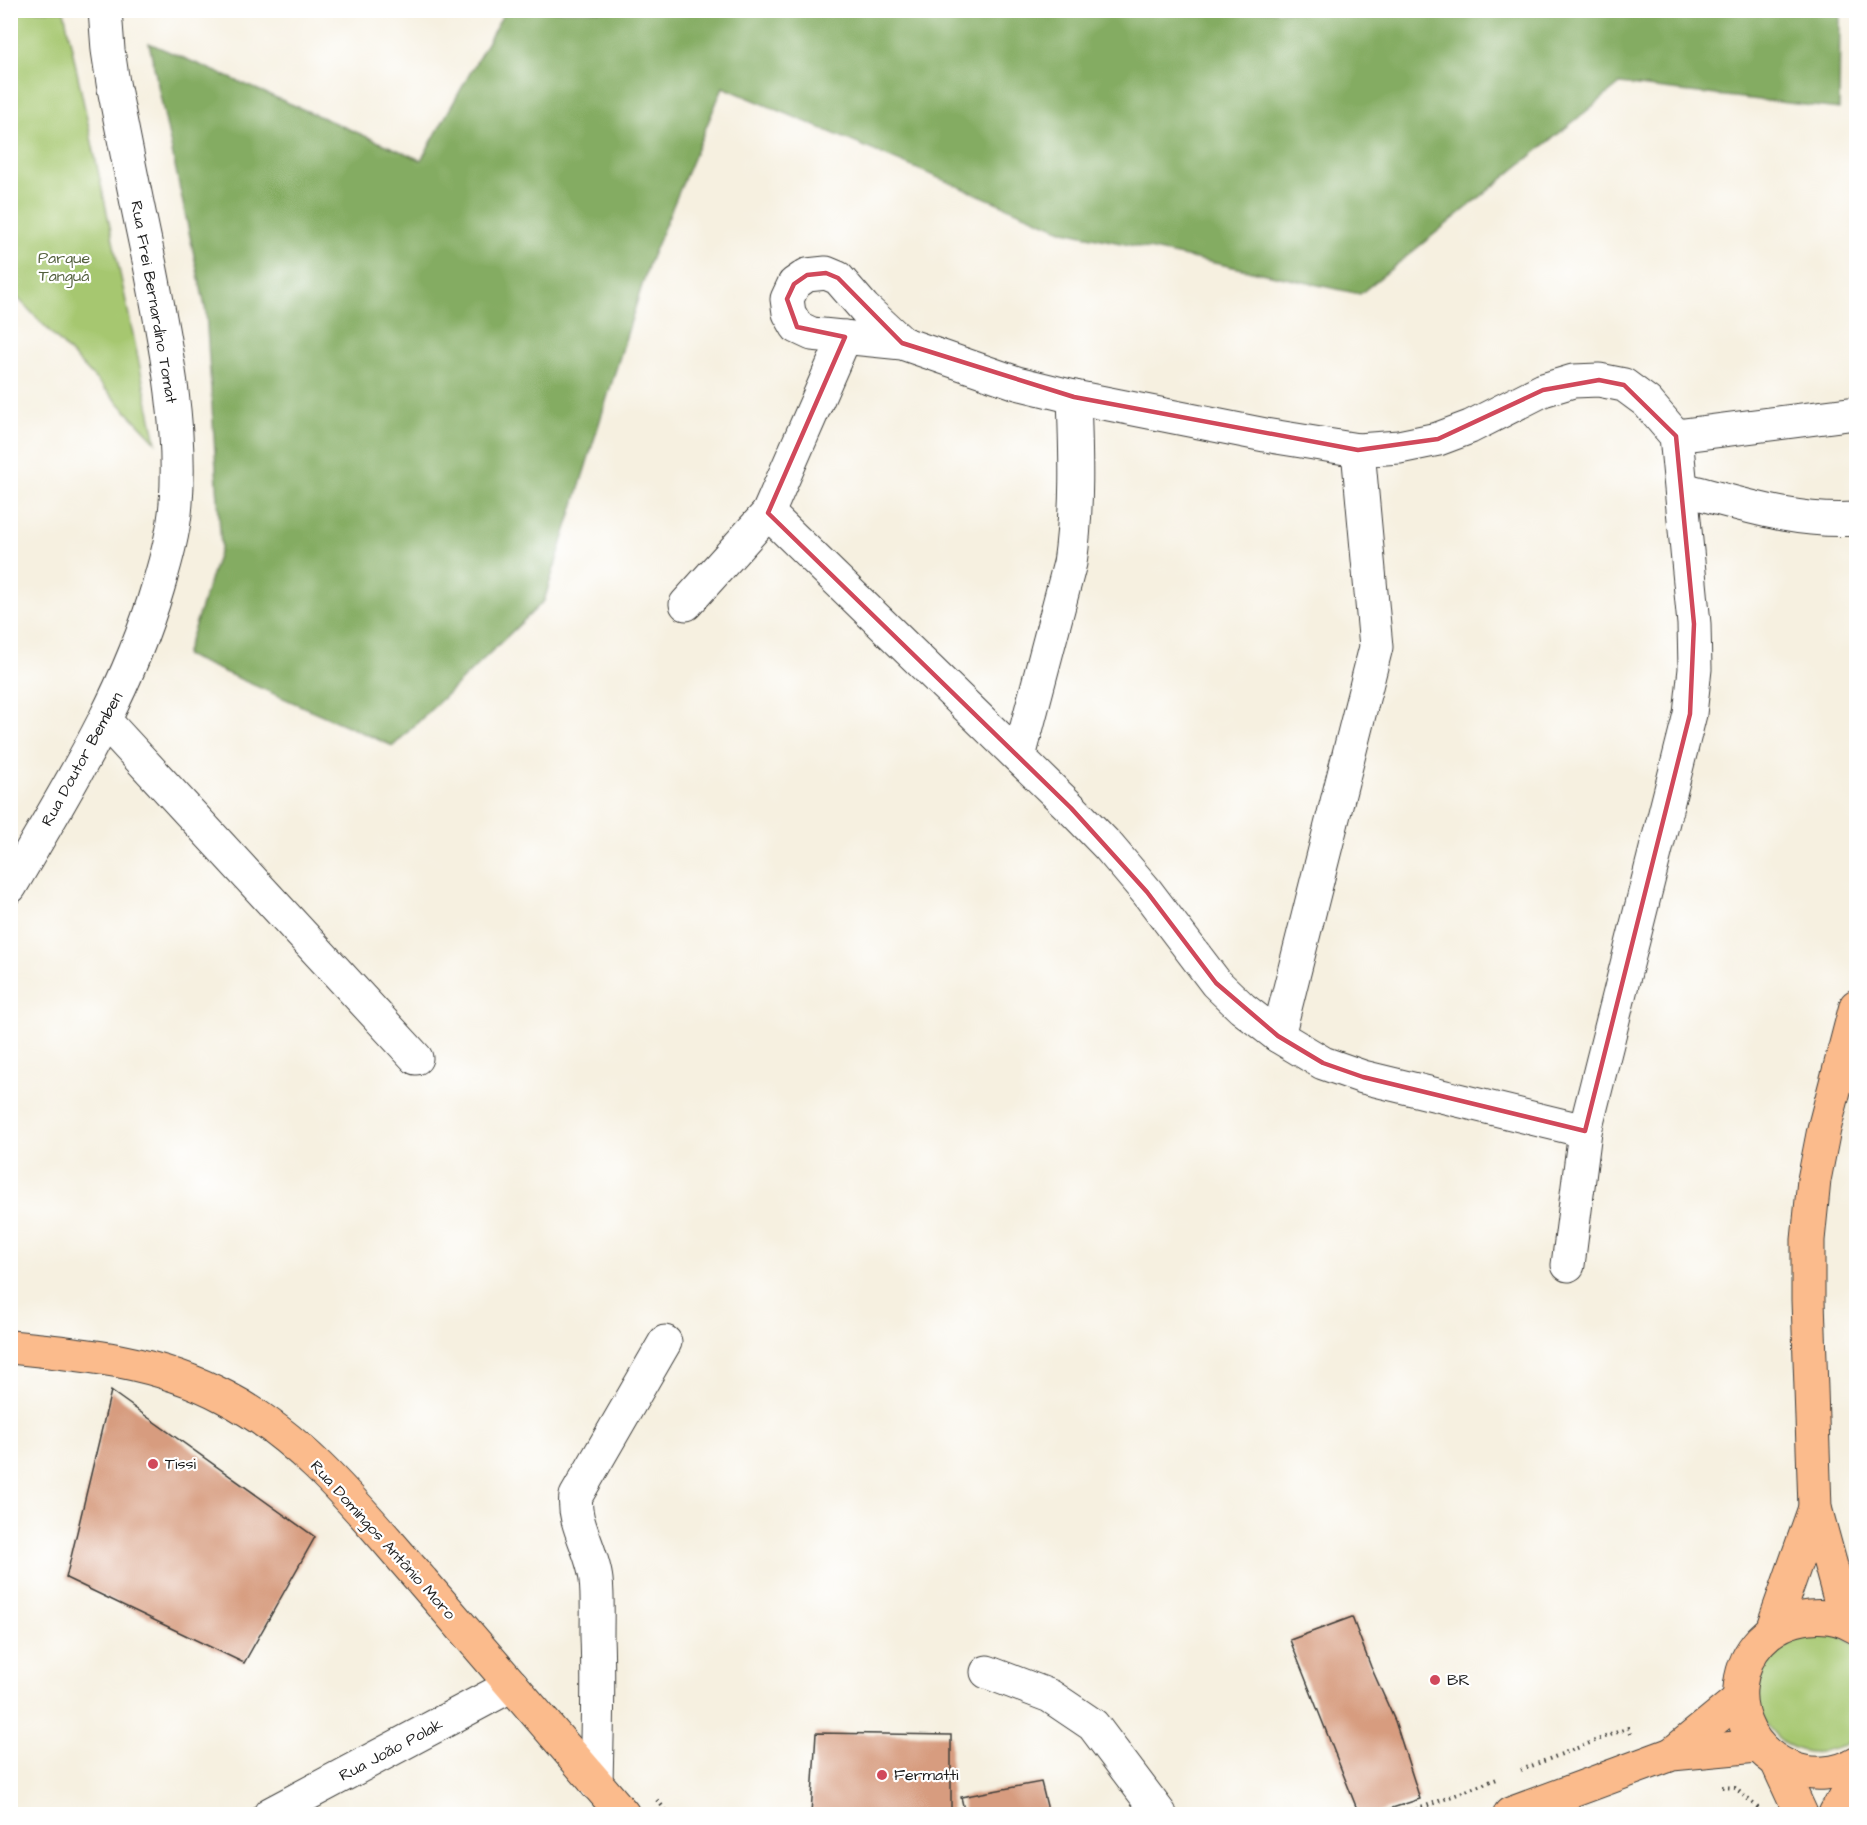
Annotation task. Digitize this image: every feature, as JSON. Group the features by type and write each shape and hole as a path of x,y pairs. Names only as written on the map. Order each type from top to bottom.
{"main road":[{"path":"1851,1624 1815,1508 1808,1240 1814,1180 1824,1129 1857,1006"},
{"name":"Rua Domingos Antônio Moro","path":"10,1347 90,1355 135,1363 224,1396 262,1419 294,1444 350,1499 623,1815"},
{"path":"1772,1630 1815,1508"},
{"path":"1801,1815 1767,1754 1744,1724 1739,1699 1742,1673 1753,1649 1772,1630 1795,1619 1821,1616 1851,1624"},
{"path":"1510,1815 1671,1754 1739,1699"},
{"path":"1671,1754 1767,1754 1800,1772 1826,1773 1851,1767 1857,1763"},
{"path":"1835,1815 1857,1776"}],"street":[{"name":"Rua Frei Bernardino Tomat","path":"105,10 112,83 160,318 177,448 176,504 170,548 146,627"},
{"path":"902,343 864,308 838,278 826,273 807,275 794,284 787,299 789,313 797,327 812,334 902,343 1017,383 1074,397 1264,435 1358,450 1399,447 1438,439 1470,427 1543,390 1573,381 1599,380 1624,385 1647,402 1676,436 1683,489 1694,624 1695,669 1690,714 1585,1131 1568,1265"},
{"path":"686,604 768,513 845,337"},
{"path":"1019,757 1070,562 1076,501 1074,397"},
{"path":"1676,436 1857,413"},
{"path":"1278,1036 1376,647 1358,450"},
{"path":"1683,489 1782,515 1808,519 1857,519"},
{"path":"768,513 1108,846 1147,892 1216,983 1242,1008 1278,1036 1323,1063 1363,1077 1585,1131"},
{"name":"Rua Doutor Bemben","path":"10,887 106,722 146,627"},
{"path":"106,722 416,1058"},
{"path":"596,1784 598,1661 596,1583 594,1564 574,1506 576,1496 665,1342"},
{"path":"987,1672 1050,1696 1093,1725 1160,1815"},
{"name":"Rua João Polak","path":"270,1815 512,1684"}],"highlighted area":[{"path":"826,273 838,278 902,343 1074,397 1358,450 1438,439 1543,390 1599,380 1624,385 1676,436 1694,624 1690,714 1585,1131 1363,1077 1323,1063 1278,1036 1216,983 1147,892 1071,808 768,513 845,337 797,327 787,299 794,284 807,275"}],"green space":[{"name":"Parque Tanguá","path":"11,10 64,11 156,442 11,291"},
{"path":"505,11 1840,11 1839,109 1620,84 1360,294 1064,231 723,87 649,263 544,601 393,746 185,655 221,547 206,312 149,43 421,160"},
{"path":"1819,1631 1834,1634 1856,1646 1856,1738 1834,1750 1809,1752 1788,1745 1771,1730 1760,1711 1758,1689 1763,1666 1776,1648 1791,1638"}],"building":[{"name":"Tissi","path":"111,1391 315,1537 244,1663 66,1578"},
{"path":"1352,1617 1395,1721 1420,1799 1374,1814 1359,1814 1290,1640"},
{"name":"Fermatti","path":"816,1733 951,1735 951,1814 811,1814"},
{"path":"1041,1782 1049,1814 965,1814 961,1797"}],"place":[{"name":"Tissi","path":"153,1464"},
{"name":"BR","path":"1435,1680"},
{"name":"Fermatti","path":"882,1775"}]}
